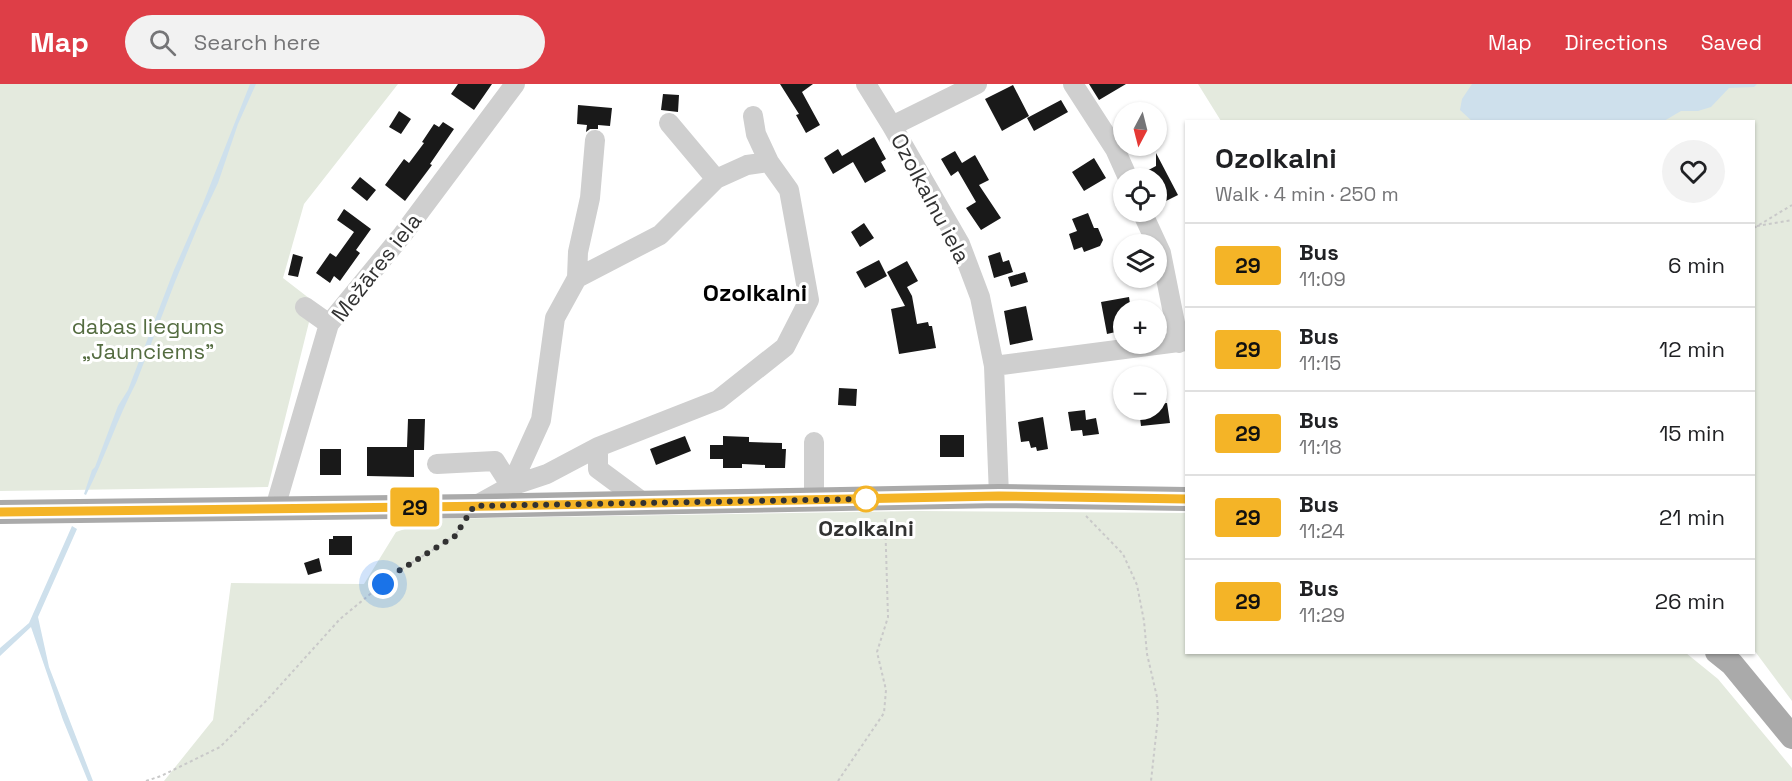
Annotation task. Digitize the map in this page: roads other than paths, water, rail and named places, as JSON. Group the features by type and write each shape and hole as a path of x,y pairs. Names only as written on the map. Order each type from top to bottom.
{"main road":[{"path":"0,512 814,501 999,496 1185,499"},
{"path":"1720,654 1732,664 1792,737"}],"street":[{"name":"Mežāres iela","path":"275,508 329,324 403,234 515,84"},
{"name":"Ozolkalnu iela","path":"866,84 960,244 980,297 994,366 999,496"},
{"path":"892,126 977,84"},
{"path":"1073,84 1115,149 1124,168"},
{"path":"474,506 511,486 547,474 598,447 718,400 785,347 809,300 789,190 769,162 758,139 753,116"},
{"path":"669,123 720,177"},
{"path":"747,165 758,139"},
{"path":"511,486 541,420 555,318 577,278 578,252 590,198 595,140"},
{"path":"715,158 720,177"},
{"path":"577,278 660,235 720,177 747,165 769,162"},
{"path":"994,366 1183,342 1161,253 1147,222"},
{"path":"305,307 329,324"},
{"path":"813,441 814,501"},
{"path":"598,447 598,469 644,503"},
{"path":"436,464 495,461 511,486"}],"water":[{"path":"250,84 256,84 238,124 218,183 175,282 136,383 86,495 84,494 92,470 118,406 128,390"},
{"path":"1472,84 1757,84 1754,87 1729,88 1711,107 1698,111 1681,111 1666,120 1471,120 1460,110 1462,99"},
{"path":"72,526 77,529 38,617 49,667 93,781 88,781 63,720 31,627 0,656 0,648 29,623"}],"place":[{"name":"Ozolkalni","path":"866,499"}],"district":[{"name":"Ozolkalni","path":"755,292"}],"park label":[{"name":"dabas liegums „Jaunciems”","path":"148,338"}]}
